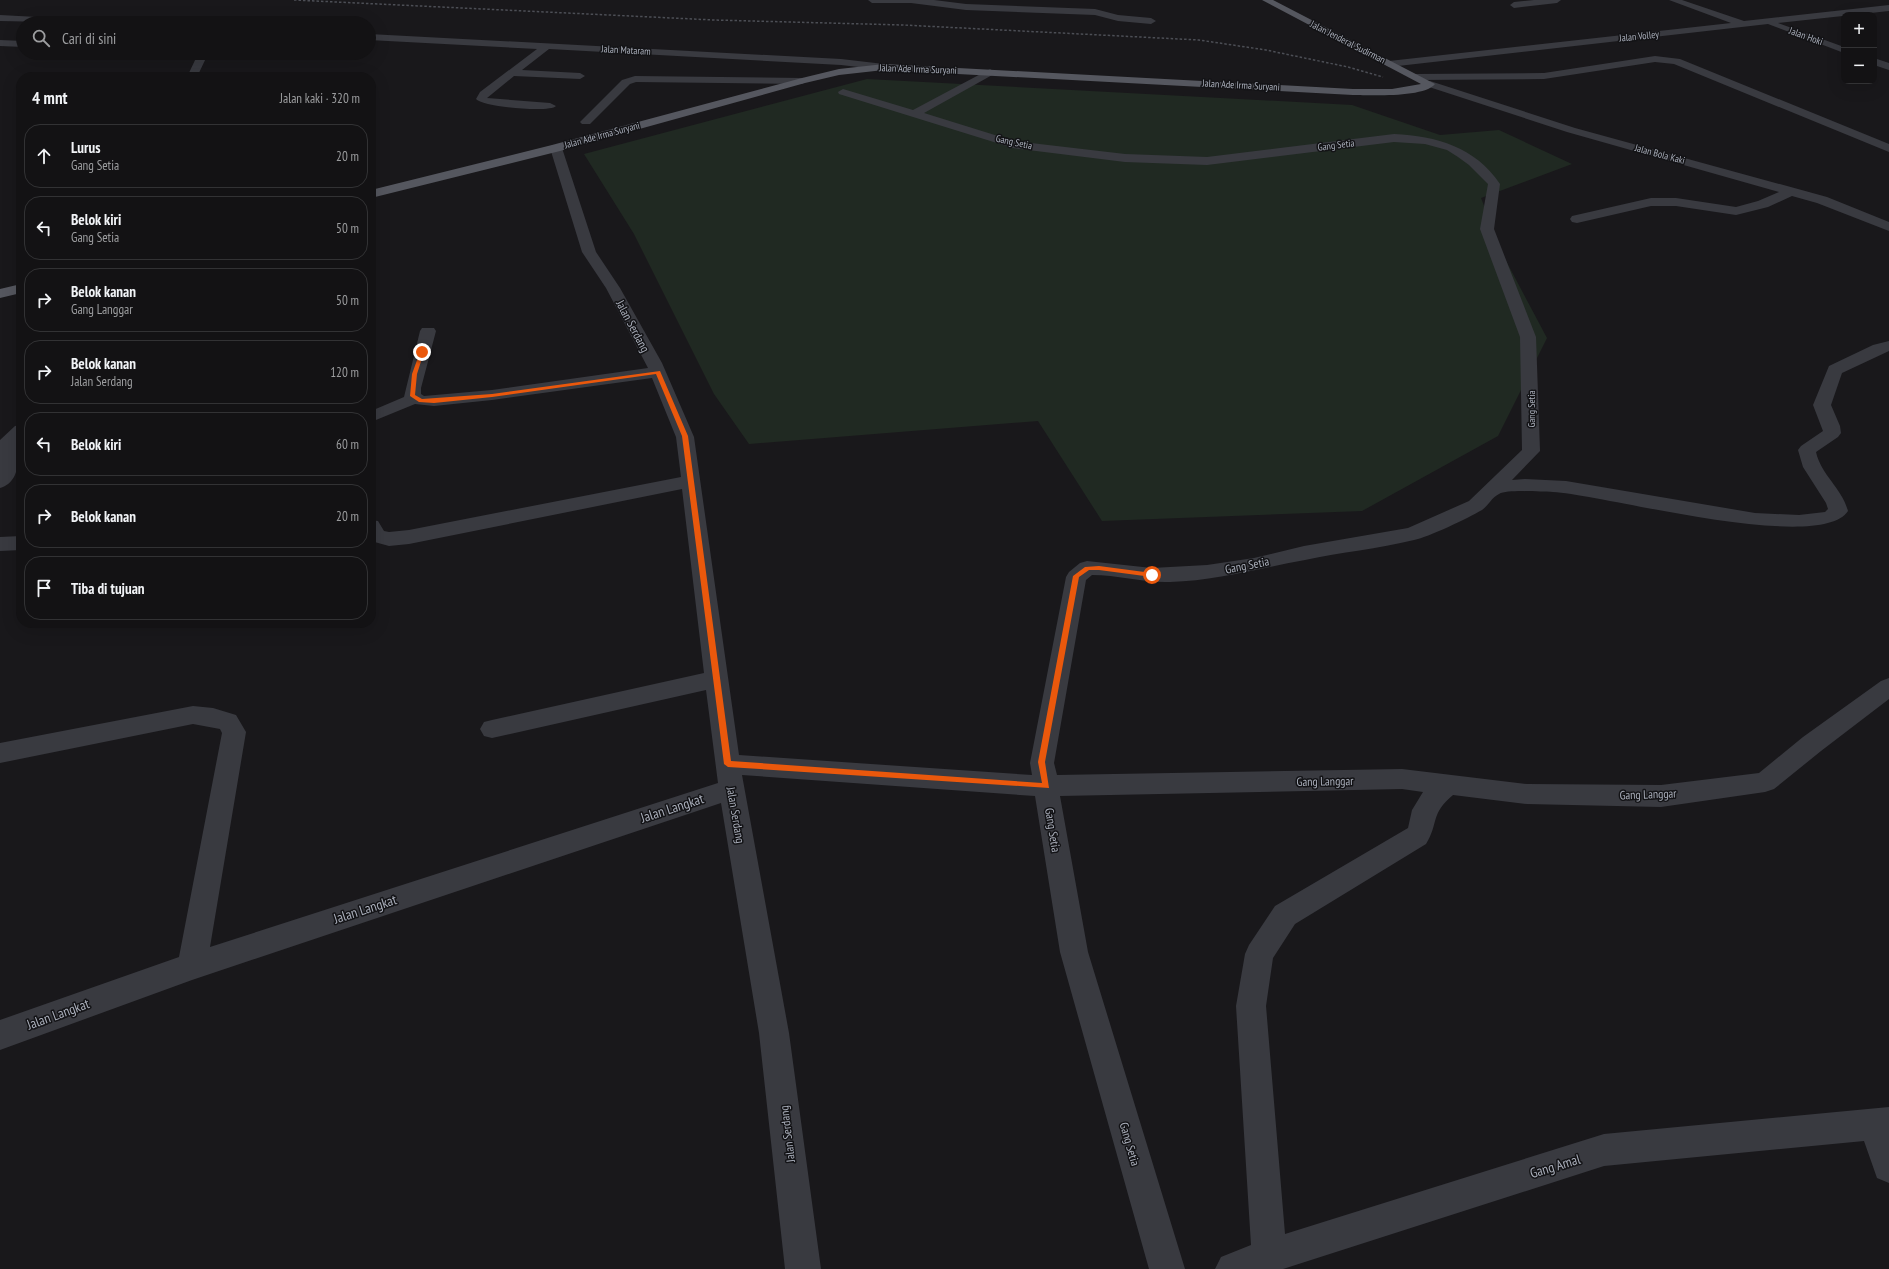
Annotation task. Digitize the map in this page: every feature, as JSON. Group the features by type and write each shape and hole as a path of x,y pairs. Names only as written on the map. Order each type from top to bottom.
{"main road":[{"name":"Jalan Jenderal Sudirman","path":"1266,0 1430,84"},
{"name":"Jalan Ade Irma Suryani","path":"376,193 556,148 802,80 839,72 884,67 1360,92 1394,92 1416,90 1430,84"},
{"path":"0,294 16,289"}],"street":[{"path":"872,0 966,7 1095,12 1118,18 1151,21"},
{"path":"915,2 940,0"},
{"path":"1514,5 1557,0"},
{"path":"1673,0 1745,25"},
{"name":"Jalan Volley","path":"1389,64 1889,8"},
{"path":"0,18 16,19"},
{"name":"Jalan Hoki","path":"1767,22 1841,49"},
{"name":"Jalan Mataram","path":"376,37 842,62 884,67"},
{"path":"0,43 16,44"},
{"path":"547,46 484,94 481,99 490,102 550,106"},
{"path":"1415,77 1544,76 1586,71 1656,59 1666,59 1686,65 1889,148"},
{"path":"194,72 200,60"},
{"path":"1877,62 1889,67"},
{"path":"914,114 990,72"},
{"path":"513,73 580,76"},
{"path":"586,122 626,82 635,79 802,80"},
{"name":"Jalan Bola Kaki","path":"1430,84 1571,130 1822,200 1889,227"},
{"name":"Gang Setia","path":"843,92 1014,144 1125,158 1207,161 1394,138 1431,140 1446,145 1467,156 1481,167 1494,184 1487,229 1528,337 1531,451 1476,505 1414,534 1304,553 1254,565 1172,576 1087,568 1076,576 1042,762 1074,952 1167,1269"},
{"name":"Jalan Serdang","path":"556,148 589,252 613,288 658,372 685,436 730,776 774,1033 803,1269"},
{"path":"1577,219 1651,202 1676,202 1736,212 1763,204 1792,191"},
{"path":"428,331 415,374 412,396 421,401 492,395 658,372"},
{"path":"1493,488 1525,485 1566,487 1755,519 1812,521 1829,518 1838,511 1837,504 1815,474 1807,458 1807,450 1832,433 1831,426 1822,405 1835,370 1879,348 1889,346"},
{"path":"376,415 415,398"},
{"path":"0,482 4,478 8,469 7,443 16,435"},
{"path":"376,536 389,539 409,537 691,481"},
{"path":"0,544 16,543"},
{"path":"492,729 717,679"},
{"name":"Gang Langgar","path":"730,776 1046,786 1402,779 1527,794 1661,796 1765,782 1812,744 1889,686"},
{"path":"0,753 193,715 213,717 228,722 234,732 230,762 192,966"},
{"name":"Jalan Langkat","path":"0,1035 730,776"},
{"path":"1269,1256 1251,1006 1259,954 1284,914 1417,836 1422,830 1422,817 1431,798 1449,784"},
{"path":"1882,1124 1889,1166"},
{"name":"Gang Amal","path":"1233,1269 1269,1256 1604,1150 1882,1124"}],"shaded area":[{"path":"867,79 1352,105 1440,135 1499,130 1572,164 1481,198 1504,257 1547,338 1498,436 1362,511 1102,521 1038,421 749,444 714,394 634,234 584,154"}],"railway":[{"path":"294,0 714,20 903,25 1199,40 1266,50 1348,67 1383,77"}],"route":[{"path":"422,352 415,374 412,396 421,401 492,395 612,380 658,372 685,436 728,764 1046,786 1042,762 1076,576 1087,568 1118,569 1152,575"}]}
